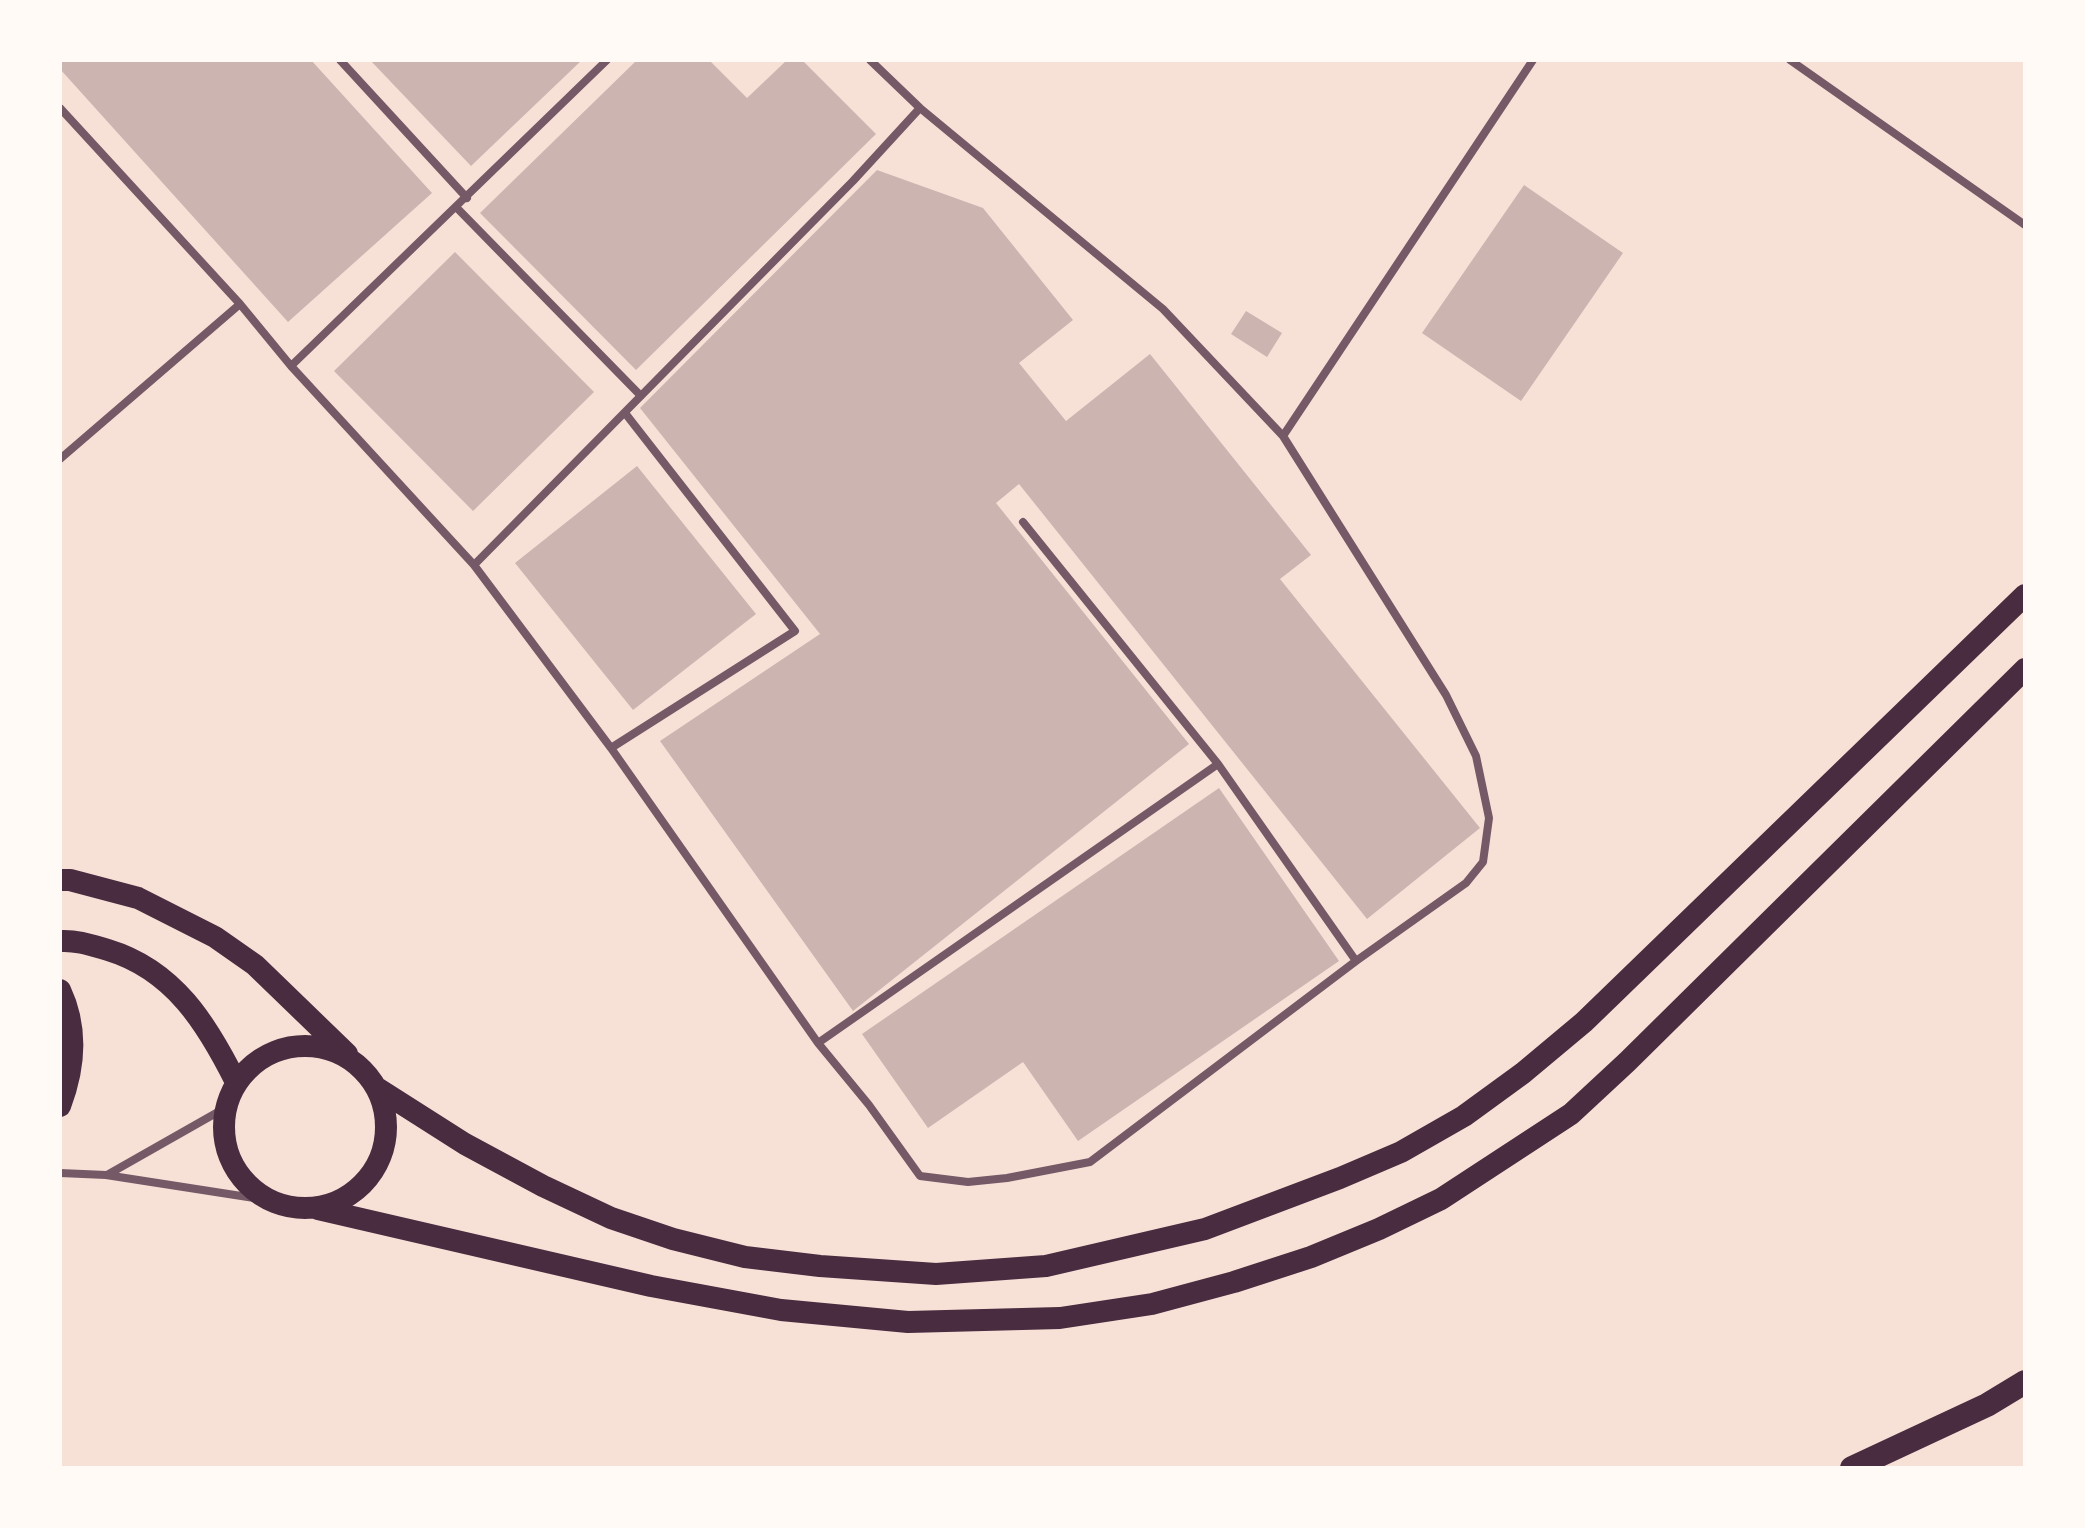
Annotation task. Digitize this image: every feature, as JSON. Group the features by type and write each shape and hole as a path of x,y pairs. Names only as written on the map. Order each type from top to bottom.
{"highway":[{"path":"60,880 138,898 215,937 255,965 359,1066 377,1088 465,1144 611,1218 673,1239 745,1257 820,1266 936,1274 1046,1266 1205,1229 1401,1152 1464,1116 1523,1073 1584,1022 2025,595"},
{"path":"359,1066 335,1051 307,1045 280,1049 255,1062 236,1082 225,1108 223,1136 231,1163 246,1185 267,1200 292,1208 318,1209 651,1286 781,1310 908,1322 1060,1318 1152,1304 1234,1282 1339,1246 1441,1199 1571,1114 2025,669"},
{"path":"60,941 76,940 115,952 148,968 179,991 200,1017 236,1082"},
{"path":"60,990 67,1005 74,1042 70,1080 60,1106"},
{"path":"318,1209 343,1200 364,1184 379,1164 387,1138 386,1112 377,1088"},
{"path":"1852,1468 1987,1405 2025,1382"}],"street":[{"path":"340,60 467,198"},
{"path":"291,366 607,60"},
{"path":"60,108 474,565 611,748 818,1043 869,1105 920,1176 968,1182 1007,1178 1090,1162 1356,961 1466,883 1483,862 1489,818 1476,756 1446,695 1283,436 1163,309 920,108 870,60"},
{"path":"1283,436 1533,60"},
{"path":"1790,60 2025,225"},
{"path":"474,565 853,181 920,108"},
{"path":"456,207 641,396"},
{"path":"60,459 240,304"},
{"path":"611,748 795,631 625,413"},
{"path":"1023,522 1218,764 1356,961"},
{"path":"818,1043 1218,764"},
{"path":"106,1175 225,1108"},
{"path":"60,1173 106,1175 267,1200"}],"building":[{"path":"60,60 311,60 432,193 288,322 60,69"},
{"path":"370,60 582,60 471,166"},
{"path":"637,60 709,60 747,98 787,60 802,60 876,134 636,370 480,213"},
{"path":"877,170 983,208 1073,320 1019,363 1066,421 1150,354 1311,555 1280,579 1480,828 1367,919 1019,484 996,503 1189,744 853,1011 660,741 820,634 640,408"},
{"path":"1524,185 1623,253 1521,401 1422,333"},
{"path":"455,252 594,392 473,511 334,371"},
{"path":"1246,311 1282,333 1267,357 1231,334"},
{"path":"637,466 756,614 633,710 515,563"},
{"path":"1219,788 1339,961 1078,1141 1023,1062 928,1128 862,1034"}]}
